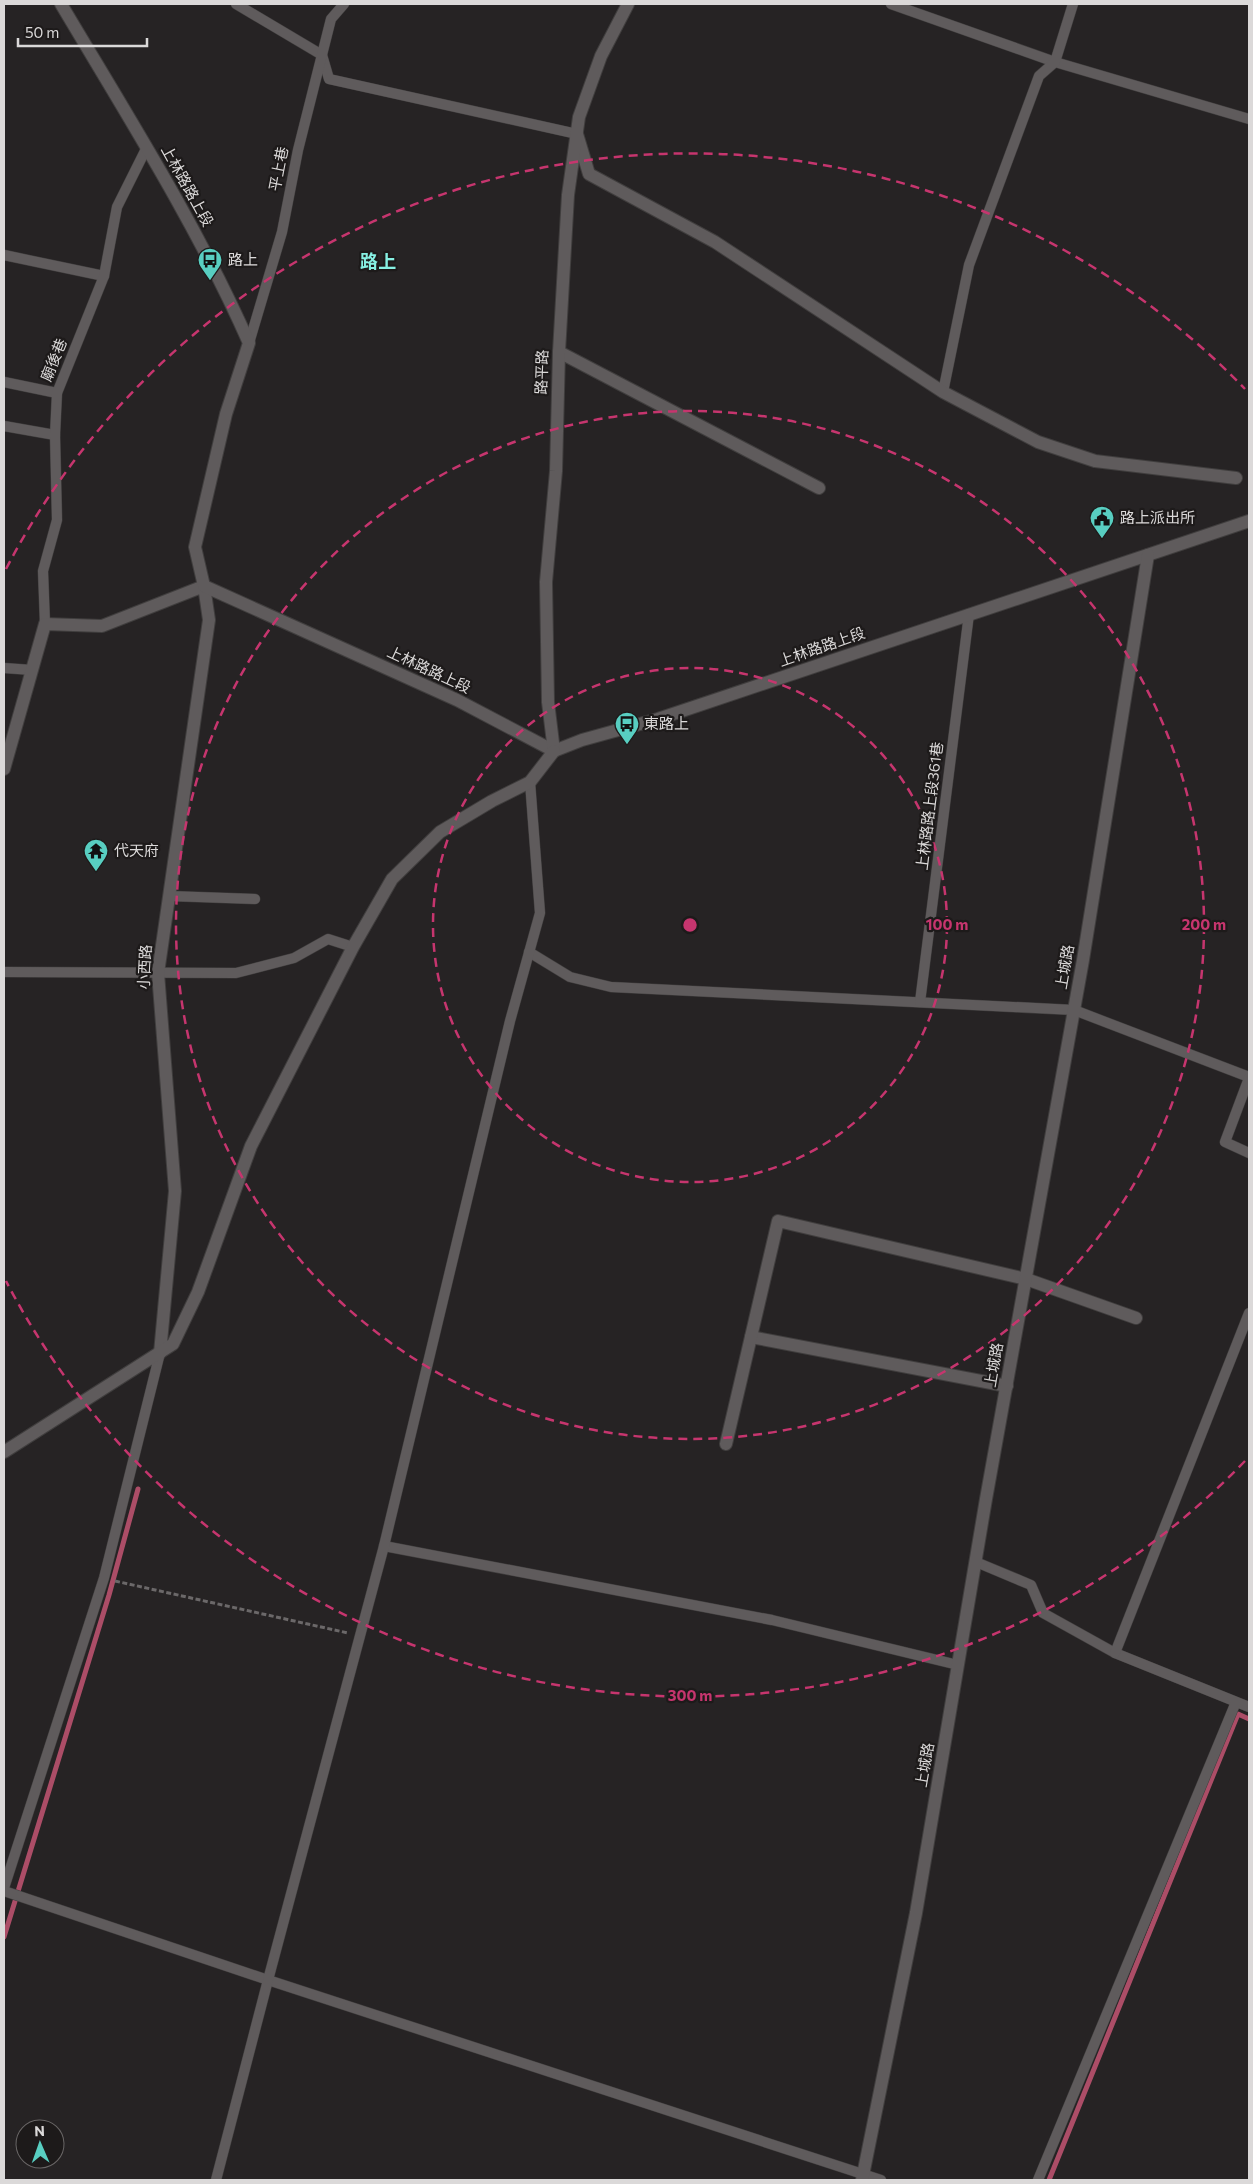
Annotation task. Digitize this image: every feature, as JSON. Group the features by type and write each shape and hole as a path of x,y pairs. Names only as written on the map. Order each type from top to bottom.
{"street":[{"name":"上林路路上段","path":"61,4 147,147 227,292 250,343"},
{"name":"路平路","path":"554,751 548,702 546,582 556,470 559,352 568,195 579,117 601,56 628,4"},
{"path":"577,134 589,174 715,242 943,392 1038,442 1095,461 1236,478"},
{"path":"4,769 45,624 102,626 204,586 195,547 226,414 250,343"},
{"path":"559,352 819,488"},
{"name":"上林路路上段","path":"204,586 457,700 554,751 582,740 658,719 1249,521"},
{"name":"上城路","path":"863,2177 916,1913 1074,1010 1148,555"},
{"name":"小西路","path":"160,1352 175,1191 158,973 209,620 204,586"},
{"path":"4,1452 173,1344 194,1300 251,1146 353,947 392,879 440,832 492,801 530,782 554,751"},
{"path":"726,1444 778,1221 1026,1279 1136,1318"},
{"path":"751,1337 1007,1386"}],"lane":[{"path":"236,4 322,55 329,79 577,134"},
{"name":"平上巷","path":"250,343 282,232 298,150 331,19 344,4"},
{"path":"891,4 1055,62 1249,119"},
{"path":"943,392 969,265 1040,76 1055,62 1073,4"},
{"name":"廟後巷","path":"45,624 43,571 57,520 55,435 57,392 104,276 118,207 147,147"},
{"path":"4,255 104,276"},
{"path":"4,382 57,392"},
{"path":"4,426 55,435"},
{"name":"上林路路上段361巷","path":"920,1002 969,614"},
{"path":"4,668 32,670"},
{"path":"216,2180 384,1546 510,1021 540,913 530,782"},
{"path":"169,896 255,899"},
{"path":"4,972 236,974 294,958 328,940 353,947"},
{"path":"529,952 570,978 611,987 1074,1010 1249,1077 1225,1142 1249,1153"},
{"path":"1115,1654 1249,1313"},
{"path":"160,1352 104,1578 4,1889 268,1980 863,2177 880,2180"},
{"path":"384,1546 772,1620 958,1665"},
{"path":"976,1562 1031,1586 1043,1613 1115,1654 1249,1707"},
{"path":"1038,2180 1236,1702"}],"path":[{"path":"104,1578 360,1636"}],"waterway":[{"path":"4,1937 109,1595 138,1489"},
{"path":"1049,2180 1238,1714 1249,1719"}],"place":[{"name":"路上","path":"210,281"},
{"name":"路上派出所","path":"1102,539"},
{"name":"東路上","path":"627,745"},
{"name":"代天府","path":"96,872"}],"district":[{"name":"路上","path":"378,262"}]}
